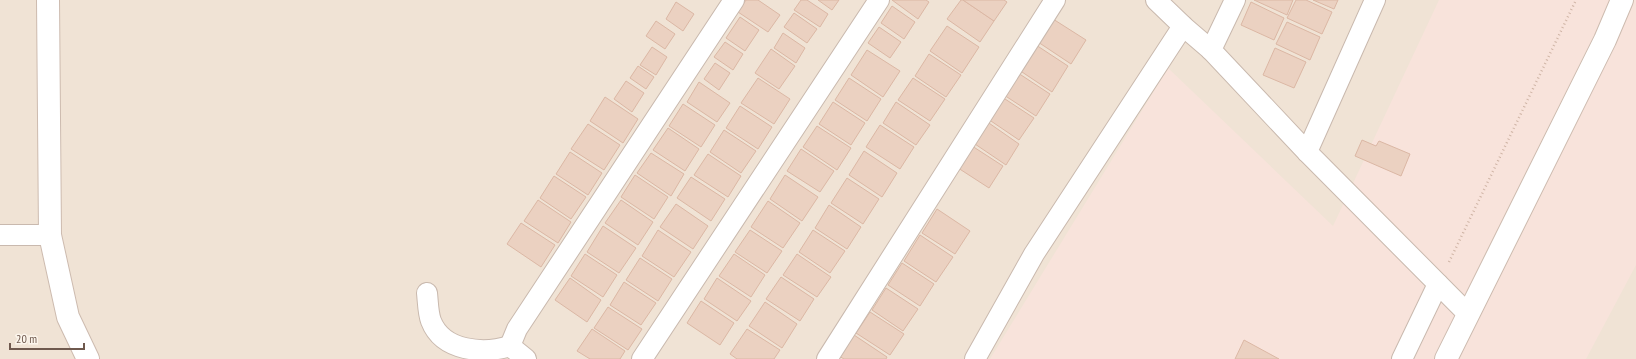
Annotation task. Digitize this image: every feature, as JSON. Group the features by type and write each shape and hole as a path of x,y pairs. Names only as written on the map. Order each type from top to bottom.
{"street":[{"path":"48,0 50,235 68,317 88,359"},
{"path":"510,346 517,329 734,0"},
{"path":"642,359 879,0"},
{"path":"827,359 1055,0"},
{"path":"1156,0 1182,26 1211,50 1307,152 1468,314"},
{"path":"1211,50 1235,0"},
{"path":"1307,152 1375,0"},
{"path":"1446,359 1604,40 1622,0"},
{"path":"975,359 1034,254 1182,26"},
{"path":"0,235 50,235"},
{"path":"1402,359 1438,284"},
{"path":"426,293 431,321 443,338 468,350 497,350 510,346"},
{"path":"510,346 526,359"}],"path":[{"path":"1438,284 1576,0"}],"shaded area":[{"path":"0,0 1636,0 1636,359 0,359"},
{"path":"1439,0 1636,0 1636,265 1586,359 990,359 1168,68 1333,226"}],"building":[{"path":"746,0 758,0 780,15 768,32 738,12"},
{"path":"801,0 807,0 828,14 820,27 794,10"},
{"path":"818,0 839,0 832,10"},
{"path":"892,0 926,0 929,2 918,19"},
{"path":"961,0 994,21 980,42 947,19"},
{"path":"963,0 1004,0 1007,2 994,21"},
{"path":"1254,0 1293,0 1287,15"},
{"path":"1296,0 1306,0 1332,12 1322,34 1287,18"},
{"path":"1313,0 1338,0 1334,9"},
{"path":"676,2 694,14 683,31 666,19"},
{"path":"1251,2 1284,18 1274,40 1241,25"},
{"path":"892,6 915,22 904,39 881,23"},
{"path":"794,13 817,29 807,43 784,27"},
{"path":"740,17 759,30 745,51 726,38"},
{"path":"1053,19 1086,40 1071,64 1038,42"},
{"path":"656,21 675,34 665,49 646,36"},
{"path":"1287,22 1320,37 1310,60 1276,44"},
{"path":"947,26 979,47 962,73 930,51"},
{"path":"879,27 901,42 890,58 868,43"},
{"path":"783,33 805,48 796,63 774,48"},
{"path":"725,42 743,54 733,70 714,57"},
{"path":"1036,45 1068,66 1052,92 1019,70"},
{"path":"652,47 667,57 656,75 640,65"},
{"path":"1275,48 1306,62 1294,88 1263,75"},
{"path":"771,49 795,66 779,89 755,73"},
{"path":"867,50 900,71 883,97 851,75"},
{"path":"929,54 961,75 946,97 915,76"},
{"path":"715,63 730,73 719,90 704,79"},
{"path":"638,66 654,77 646,89 630,78"},
{"path":"1018,73 1050,94 1036,116 1004,95"},
{"path":"758,78 790,99 774,124 741,103"},
{"path":"849,78 881,99 867,121 835,100"},
{"path":"913,78 945,99 930,121 898,100"},
{"path":"626,81 644,93 632,112 614,99"},
{"path":"699,82 730,103 717,122 687,102"},
{"path":"605,97 638,119 623,143 590,121"},
{"path":"1002,97 1034,118 1019,140 988,119"},
{"path":"833,102 865,123 851,145 819,124"},
{"path":"896,102 930,125 916,145 883,123"},
{"path":"683,104 715,125 701,147 669,126"},
{"path":"740,106 772,127 758,149 726,128"},
{"path":"986,121 1019,144 1006,165 972,142"},
{"path":"588,124 620,145 604,170 571,149"},
{"path":"880,125 914,147 900,169 866,147"},
{"path":"817,126 851,148 837,170 803,147"},
{"path":"668,128 699,149 685,171 653,150"},
{"path":"724,130 756,151 741,173 710,152"},
{"path":"1362,140 1376,146 1379,141 1410,154 1401,176 1355,156"},
{"path":"969,144 1003,166 989,188 955,166"},
{"path":"801,149 834,171 820,192 787,171"},
{"path":"864,151 897,173 882,197 849,175"},
{"path":"570,152 602,173 588,195 556,174"},
{"path":"651,153 684,174 671,196 637,173"},
{"path":"708,154 741,176 728,197 694,175"},
{"path":"635,175 668,197 654,219 621,197"},
{"path":"785,175 818,197 802,221 770,199"},
{"path":"554,176 586,197 571,219 540,198"},
{"path":"691,177 725,199 711,221 677,198"},
{"path":"847,178 879,199 863,224 831,203"},
{"path":"538,200 571,222 558,243 524,221"},
{"path":"621,200 653,222 638,245 605,223"},
{"path":"768,201 800,223 783,248 751,227"},
{"path":"676,204 708,226 693,249 660,227"},
{"path":"829,205 861,227 847,249 815,228"},
{"path":"937,209 970,231 955,254 922,233"},
{"path":"521,223 555,245 541,267 507,244"},
{"path":"603,226 636,248 619,273 587,252"},
{"path":"658,230 691,252 674,277 642,256"},
{"path":"750,230 782,251 767,273 735,252"},
{"path":"813,230 845,251 830,273 799,252"},
{"path":"920,235 953,257 936,282 904,261"},
{"path":"585,254 617,275 603,297 571,276"},
{"path":"734,254 765,275 751,297 719,276"},
{"path":"797,254 831,277 817,297 783,275"},
{"path":"640,258 672,279 658,301 626,280"},
{"path":"902,263 934,284 920,306 888,285"},
{"path":"781,277 814,299 800,321 766,299"},
{"path":"570,278 601,300 587,322 555,300"},
{"path":"717,278 751,301 737,321 704,299"},
{"path":"624,282 656,303 641,325 610,305"},
{"path":"886,288 918,309 903,331 872,310"},
{"path":"701,301 734,323 720,345 687,323"},
{"path":"765,302 797,324 782,348 749,326"},
{"path":"608,307 642,329 628,350 594,328"},
{"path":"870,312 904,334 890,355 856,333"},
{"path":"592,329 625,351 620,359 590,359 577,351"},
{"path":"747,329 780,350 774,359 737,359 730,354"},
{"path":"854,335 887,357 886,359 844,359 839,356"},
{"path":"1244,340 1279,359 1235,359"}]}
